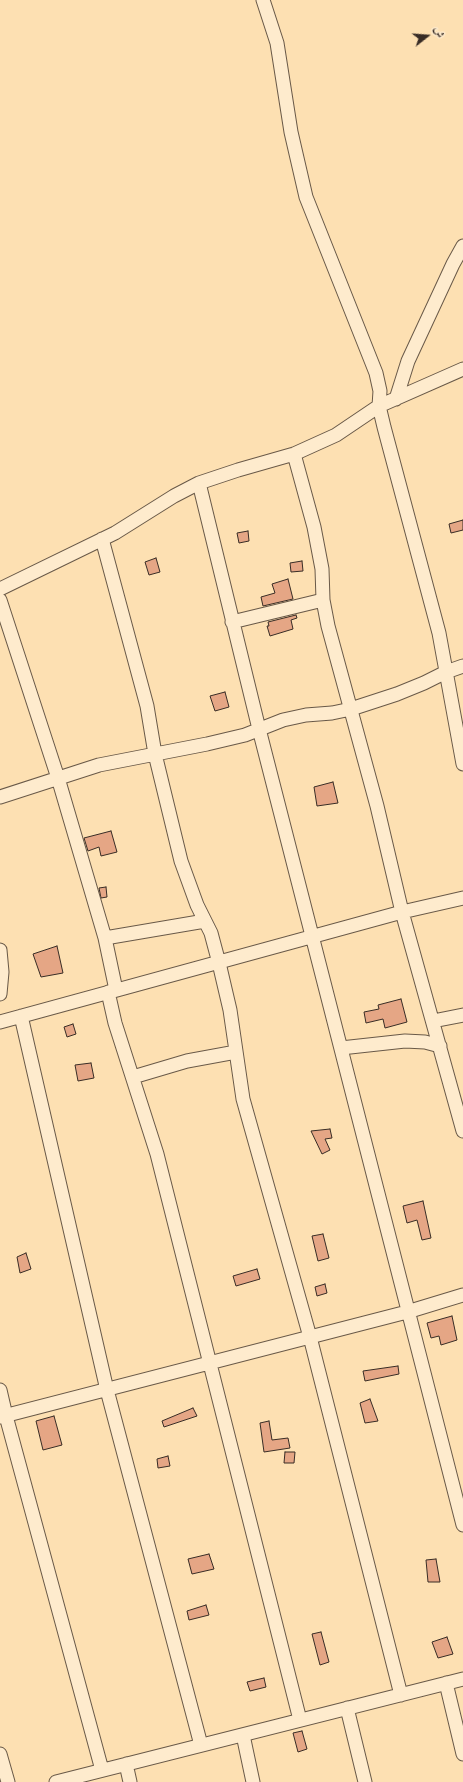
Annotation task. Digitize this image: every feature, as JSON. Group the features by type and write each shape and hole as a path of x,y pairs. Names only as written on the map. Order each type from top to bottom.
{"street":[{"path":"264,0 277,43 291,132 306,197 376,373 380,391 379,406 439,633 463,764"},
{"path":"396,398 408,361 453,264 463,246"},
{"path":"0,589 115,533 174,496 200,483 238,470 294,454 336,435 379,406 463,368"},
{"path":"294,454 314,527 322,569 323,600 328,626 377,806 402,912 463,1130"},
{"path":"200,483 232,622 259,729 313,936 407,1312 463,1525"},
{"path":"102,539 147,706 155,754 182,861 197,905 211,933 219,963 230,1010 243,1099 310,1337 401,1695"},
{"path":"0,600 58,778 105,938 115,1024 157,1154 300,1720"},
{"path":"232,622 323,600"},
{"path":"0,797 99,765 245,735 283,720 306,715 332,713 351,709 397,694 463,666"},
{"path":"0,1022 402,912 463,898"},
{"path":"105,938 205,921"},
{"path":"0,950 2,972 0,994"},
{"path":"433,1021 463,1015"},
{"path":"21,1016 107,1390 201,1745"},
{"path":"341,1048 405,1041 425,1042 440,1046"},
{"path":"133,1077 187,1061 236,1052"},
{"path":"3,1417 407,1312 463,1295"},
{"path":"0,1390 3,1417 102,1770"},
{"path":"56,1782 463,1679"},
{"path":"446,1683 463,1754"},
{"path":"347,1708 365,1782"},
{"path":"243,1735 253,1782"},
{"path":"0,1754 8,1782"},
{"path":"126,1764 130,1782"}],"building":[{"path":"463,520 463,530 451,533 449,524"},
{"path":"248,531 249,541 239,543 237,533"},
{"path":"156,558 160,572 149,575 145,562"},
{"path":"302,561 303,571 291,572 290,563"},
{"path":"288,579 293,599 263,606 261,597 275,593 272,584"},
{"path":"296,615 297,618 291,620 293,629 270,636 267,626 269,626 268,622"},
{"path":"225,692 229,707 215,711 210,696"},
{"path":"333,782 338,803 317,806 314,787"},
{"path":"111,831 117,852 101,856 99,847 88,851 84,838"},
{"path":"106,887 107,897 101,898 99,888"},
{"path":"57,946 63,973 41,977 33,954"},
{"path":"401,999 407,1022 385,1028 383,1019 366,1023 364,1012 379,1009 378,1005"},
{"path":"73,1024 76,1034 67,1037 64,1027"},
{"path":"91,1063 94,1078 78,1081 75,1065"},
{"path":"330,1129 332,1138 325,1139 330,1150 322,1154 311,1131"},
{"path":"423,1201 431,1238 422,1240 417,1220 407,1223 403,1206"},
{"path":"323,1234 329,1258 318,1261 312,1236"},
{"path":"26,1253 31,1269 20,1273 17,1257"},
{"path":"257,1269 260,1279 236,1286 233,1276"},
{"path":"325,1284 327,1293 317,1296 315,1287"},
{"path":"452,1316 457,1340 441,1345 439,1336 431,1338 427,1323"},
{"path":"398,1366 399,1374 365,1381 363,1371"},
{"path":"370,1399 378,1421 365,1423 360,1403"},
{"path":"193,1408 197,1416 164,1427 162,1421"},
{"path":"54,1416 62,1445 43,1450 36,1421"},
{"path":"269,1421 272,1440 288,1438 290,1448 264,1452 260,1423"},
{"path":"285,1452 295,1452 294,1463 284,1463"},
{"path":"168,1456 170,1466 158,1468 157,1459"},
{"path":"209,1554 214,1569 192,1574 188,1559"},
{"path":"436,1559 440,1582 428,1582 426,1560"},
{"path":"206,1605 209,1615 189,1620 187,1611"},
{"path":"321,1632 329,1662 320,1665 312,1634"},
{"path":"447,1637 453,1654 438,1658 432,1642"},
{"path":"264,1678 266,1687 250,1691 247,1682"},
{"path":"302,1731 307,1749 298,1752 293,1733"}]}
